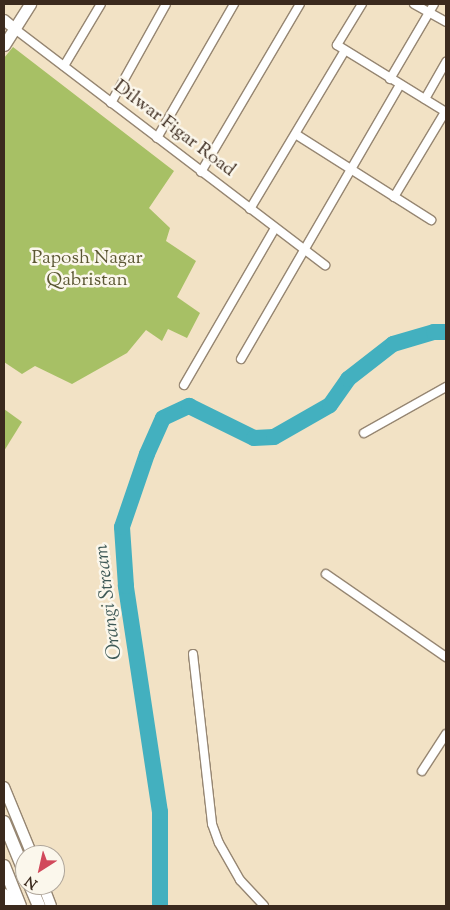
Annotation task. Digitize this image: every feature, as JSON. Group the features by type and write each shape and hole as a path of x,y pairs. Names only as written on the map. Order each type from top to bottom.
{"main road":[{"path":"4,45 30,4"},
{"path":"4,822 15,849"},
{"path":"4,866 20,906"}],"street":[{"path":"64,66 101,4"},
{"path":"111,103 166,4"},
{"path":"157,138 234,4"},
{"path":"201,172 300,4"},
{"path":"362,4 336,45 344,52 446,112 394,197"},
{"path":"414,4 446,22"},
{"path":"390,79 434,4"},
{"name":"Dilwar Figar Road","path":"4,20 325,265"},
{"path":"250,209 297,135 344,52"},
{"path":"425,99 446,62"},
{"path":"241,359 400,85"},
{"path":"297,135 431,220"},
{"path":"184,385 275,228"},
{"path":"364,433 446,387"},
{"path":"326,574 446,657"},
{"path":"193,654 212,824 219,843 240,880 264,906"},
{"path":"422,770 446,734"},
{"path":"4,787 28,845"},
{"path":"4,894 9,906"}],"green space":[{"name":"Paposh Nagar Qabristan","path":"13,47 174,171 149,208 170,228 166,241 196,261 177,297 200,313 187,338 168,329 162,341 146,330 127,353 72,384 35,366 22,374 4,362 4,58"},
{"path":"4,409 22,422 4,451"}],"waterway":[{"name":"Orangi Stream","path":"160,906 160,812 126,586 122,527 147,454 163,418 189,406 254,438 274,437 330,405 348,379 393,344 434,332 446,332"}]}
